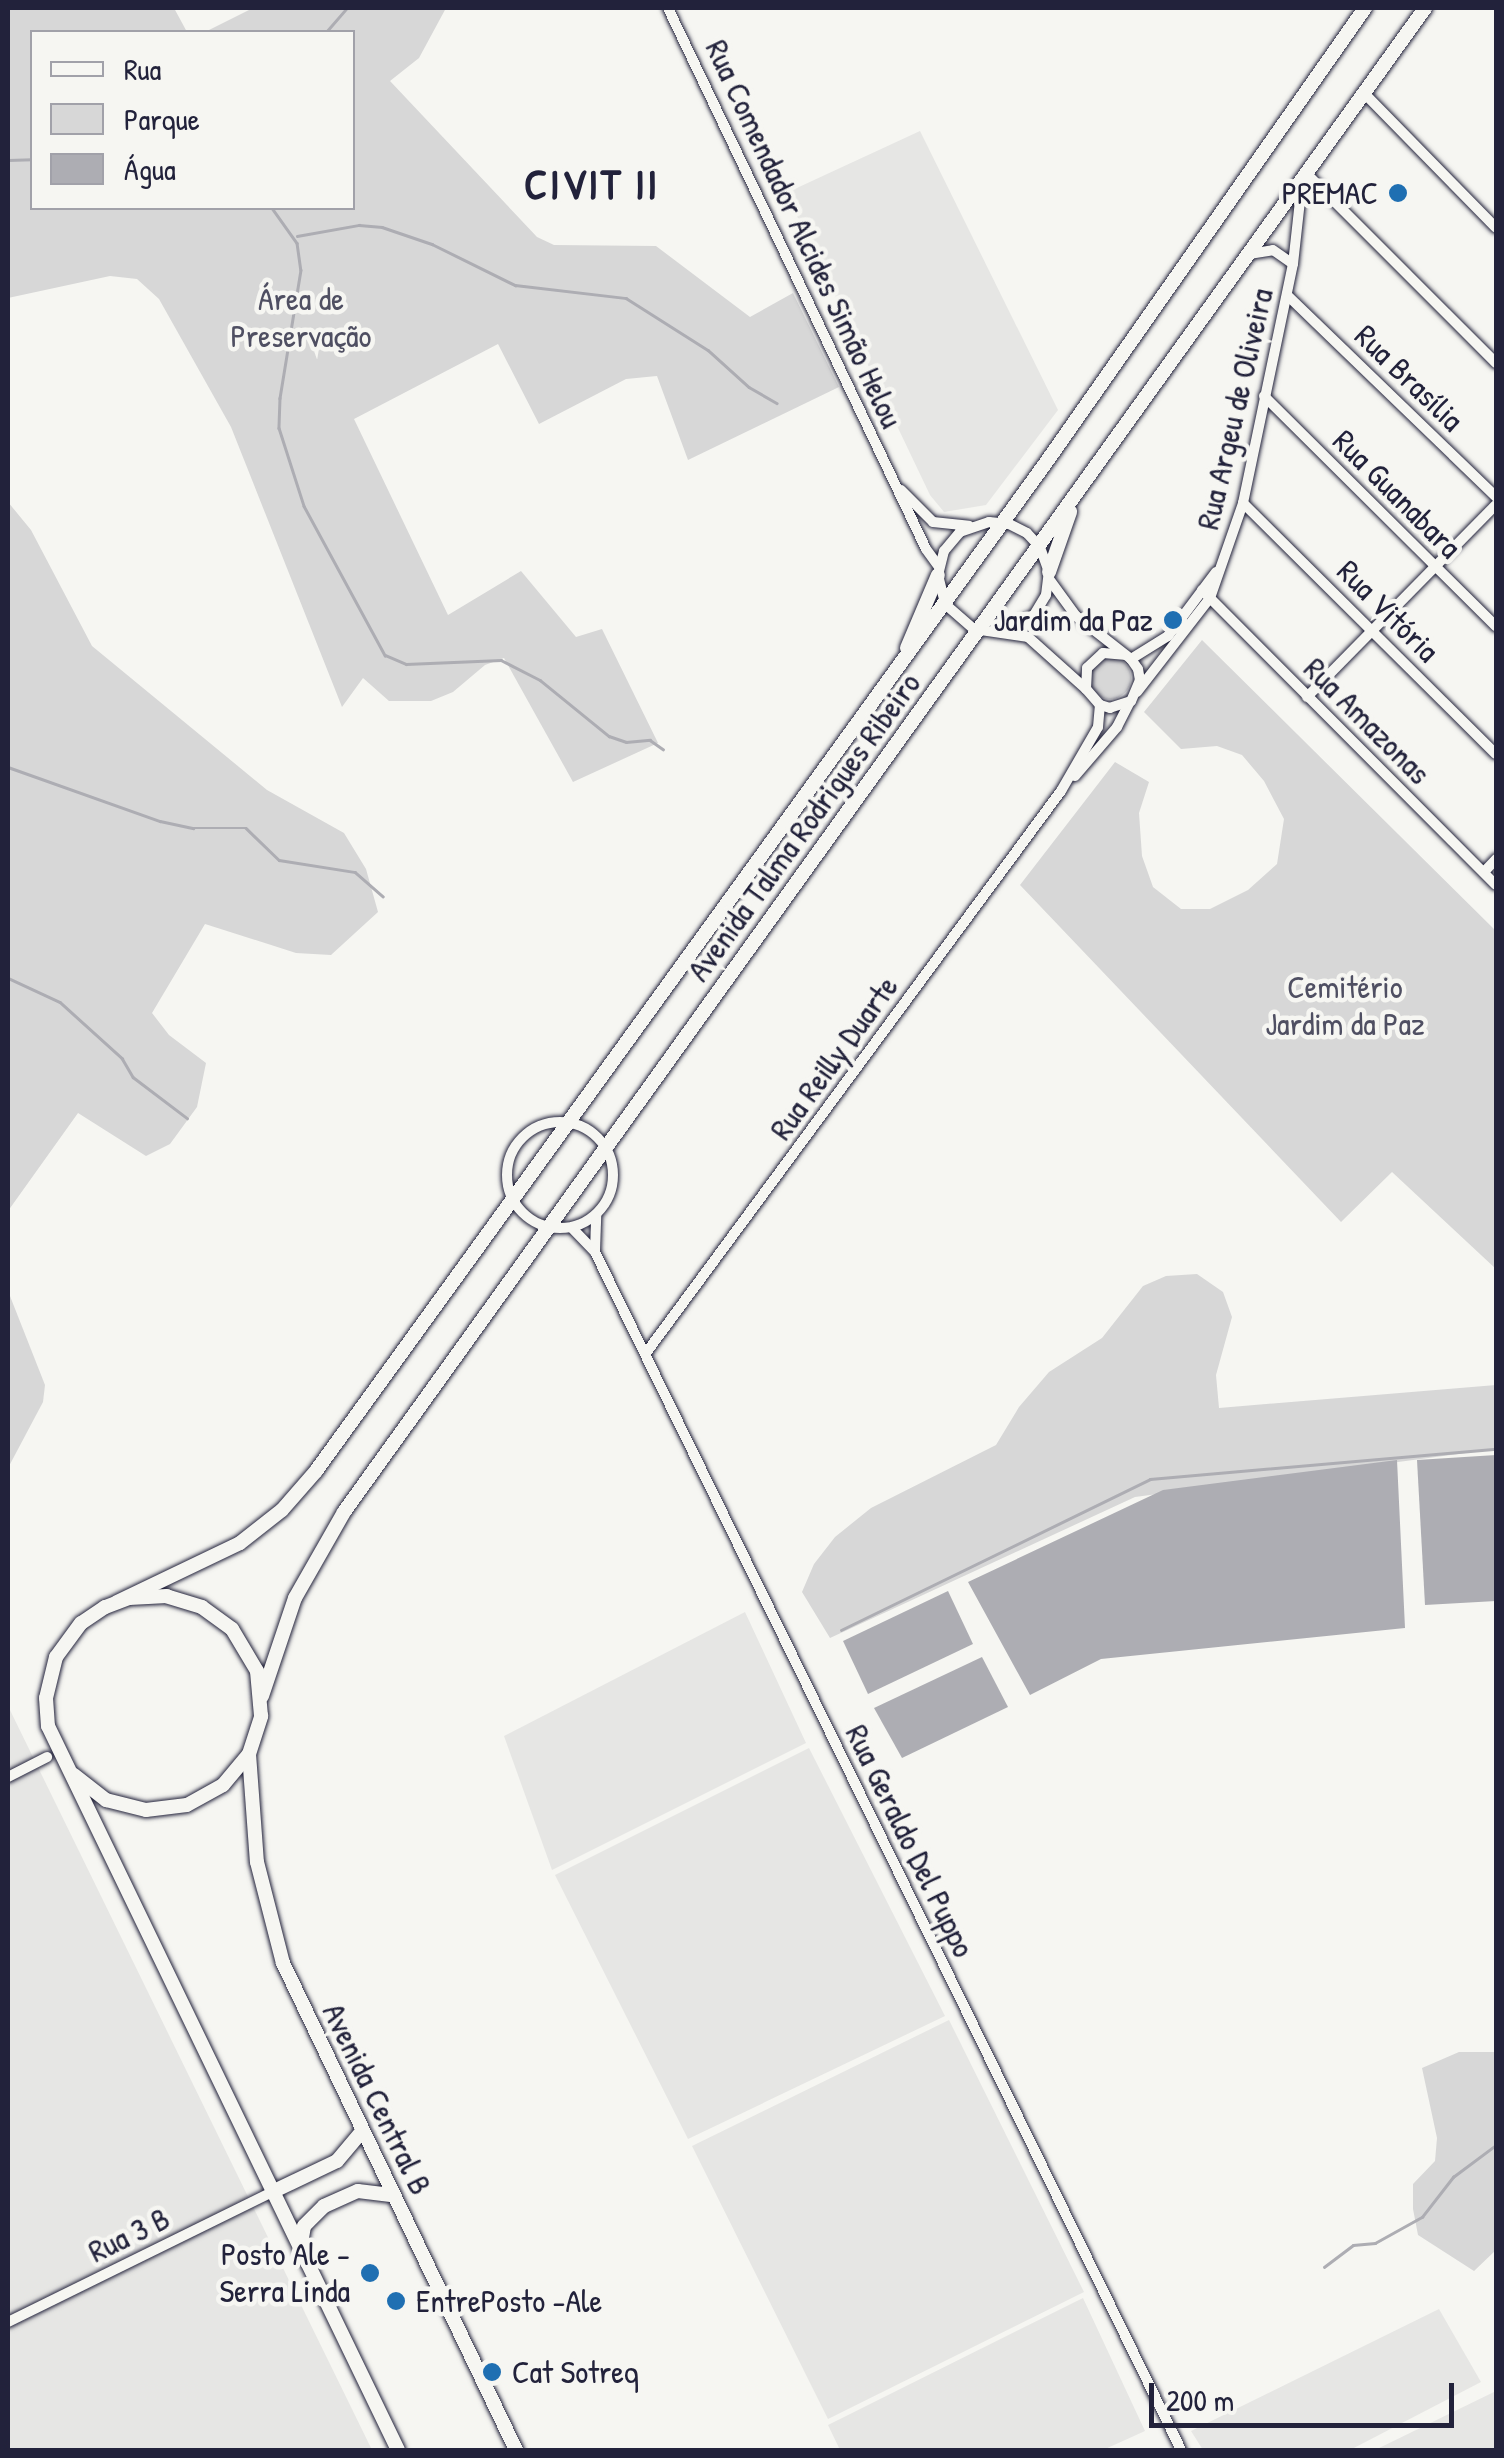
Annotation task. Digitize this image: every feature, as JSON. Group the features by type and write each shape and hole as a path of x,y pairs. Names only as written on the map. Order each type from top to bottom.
{"main road":[{"name":"Avenida Talma Rodrigues Ribeiro","path":"118,1602 213,1559 282,1510 316,1471 901,665 1365,8"},
{"name":"Avenida Talma Rodrigues Ribeiro","path":"262,1696 294,1598 330,1534 1425,8"},
{"path":"1049,576 1073,502"},
{"path":"901,665 938,571"},
{"name":"Avenida Central B","path":"74,1776 106,1800 146,1810 187,1805 223,1785 249,1754 257,1735 262,1696 247,1648 213,1613 167,1596 118,1602 92,1614 56,1657 48,1684 46,1712 52,1740 74,1776 398,2450"},
{"name":"Avenida Central B","path":"249,1754 254,1844 273,1935 361,2132 516,2450"},
{"path":"272,2192 338,2161 361,2132"},
{"path":"300,2250 304,2226 324,2206 358,2192 393,2195"}],"street":[{"name":"Rua Comendador Alcides Simão Helou","path":"668,8 938,571 944,604"},
{"path":"1364,92 1494,220"},
{"path":"1305,179 1496,362"},
{"name":"Rua Argeu de Oliveira","path":"1223,564 1244,503 1293,264 1305,179"},
{"name":"Rua Argeu de Oliveira","path":"1249,254 1273,250 1293,264"},
{"name":"Rua Brasília","path":"1287,295 1496,497"},
{"name":"Rua Guanabara","path":"1264,396 1496,626"},
{"name":"Rua Comendador Alcides Simão Helou","path":"893,482 933,522 954,527 1003,522"},
{"name":"Rua Vitória","path":"1244,503 1496,754"},
{"path":"1307,698 1496,506"},
{"path":"944,604 962,623 980,631 1028,637 1100,705 1110,708 1134,696 1140,680 1128,657 1076,616 1049,576 1040,547 1027,532 1003,522"},
{"path":"938,571 954,538 975,524"},
{"name":"Rua Reilly Duarte","path":"646,1353 1060,791 1117,726 1223,564"},
{"path":"999,632 1034,615 1049,576"},
{"name":"Rua Reilly Duarte","path":"1128,657 1168,636 1206,594"},
{"name":"Rua Amazonas","path":"1206,594 1496,885"},
{"path":"1086,689 1087,668 1094,659 1103,654 1128,657"},
{"name":"Rua Reilly Duarte","path":"1060,791 1098,728 1100,705"},
{"path":"1484,872 1496,859"},
{"path":"570,1123 591,1132 606,1148 613,1163 612,1188 596,1216 572,1228 550,1228 528,1218 513,1202 508,1166 519,1142 548,1124 570,1123"},
{"name":"Rua Geraldo Del Puppo","path":"596,1216 596,1252"},
{"name":"Rua Geraldo Del Puppo","path":"572,1228 596,1252 1182,2450"},
{"path":"8,1776 47,1757"},
{"name":"Rua 3 B","path":"8,2322 272,2192"}],"shaded area":[{"path":"920,131 1058,410 986,505 944,512 930,495 786,193"},
{"path":"745,1612 806,1743 552,1870 504,1736"},
{"path":"8,1706 372,2450 8,2450"},
{"path":"809,1748 945,2016 688,2139 555,1875"},
{"path":"949,2020 1084,2292 828,2419 692,2146"},
{"path":"1083,2298 1145,2431 1103,2450 840,2450 828,2425"},
{"path":"1439,2309 1481,2382 1350,2450 1203,2450 1191,2431"},
{"path":"1496,2391 1496,2450 1375,2450"}],"green space":[{"name":"Área de Preservação","path":"8,8 174,8 186,30 30,30 30,210 355,210 355,30 209,30 253,8 446,8 419,58 390,81 537,237 554,245 656,246 750,317 793,293 839,387 688,460 657,376 626,379 539,424 498,344 354,419 448,615 521,571 576,637 602,629 658,743 573,782 504,658 485,665 453,692 431,701 389,701 363,678 342,707 231,427 159,299 137,279 110,276 8,298"},
{"path":"8,502 31,530 92,646 267,790 344,833 366,869 378,912 331,955 296,953 205,924 152,1013 169,1035 206,1063 197,1107 170,1144 146,1156 78,1113 8,1211"},
{"name":"Cemitério Jardim da Paz","path":"1202,640 1496,931 1496,1269 1392,1172 1341,1222 1020,885 1115,762 1149,782 1139,813 1142,856 1153,887 1181,909 1210,909 1248,890 1277,864 1284,819 1264,781 1242,755 1217,746 1181,749 1144,712"},
{"path":"1110,657 1125,663 1131,678 1125,693 1110,699 1095,693 1089,678 1095,663"},
{"path":"1197,1274 1223,1292 1232,1317 1216,1375 1219,1408 1496,1385 1496,1449 1135,1497 830,1638 802,1592 814,1564 835,1537 871,1508 996,1445 1019,1407 1049,1372 1102,1338 1143,1286 1166,1276"},
{"path":"8,1291 45,1385 43,1402 8,1468"},
{"path":"1459,2052 1496,2052 1496,2250 1474,2271 1418,2235 1413,2209 1413,2184 1435,2161 1437,2138 1422,2068"}],"water":[{"path":"1496,1455 1496,1601 1425,1605 1417,1460"},
{"path":"1397,1460 1405,1628 1101,1659 1030,1695 968,1582 1163,1490"},
{"path":"948,1591 973,1644 868,1694 843,1641"},
{"path":"982,1657 1008,1707 902,1758 874,1708"}],"waterway":[{"path":"328,30 347,8"},
{"path":"8,160 30,159"},
{"path":"273,210 297,243 301,270 280,398 279,428 304,506 385,655 406,664 501,660 540,680 609,736 626,742 650,740 663,749"},
{"path":"297,236 359,225 382,227 432,244 515,285 626,298 708,350 749,387 777,403"},
{"path":"8,767 160,821 193,828 246,828 279,860 355,872 383,896"},
{"path":"8,978 60,1002 122,1058 133,1077 187,1118"},
{"path":"841,1630 1150,1479 1496,1449"},
{"path":"1324,2267 1353,2245 1375,2243 1422,2217 1453,2177 1496,2145"}],"place":[{"name":"PREMAC","path":"1398,193"},
{"name":"Jardim da Paz","path":"1173,620"},
{"name":"Posto Ale - Serra Linda","path":"370,2273"},
{"name":"EntrePosto -Ale","path":"396,2301"},
{"name":"Cat Sotreq","path":"492,2372"}],"district":[{"name":"CIVIT II","path":"592,184"}]}
